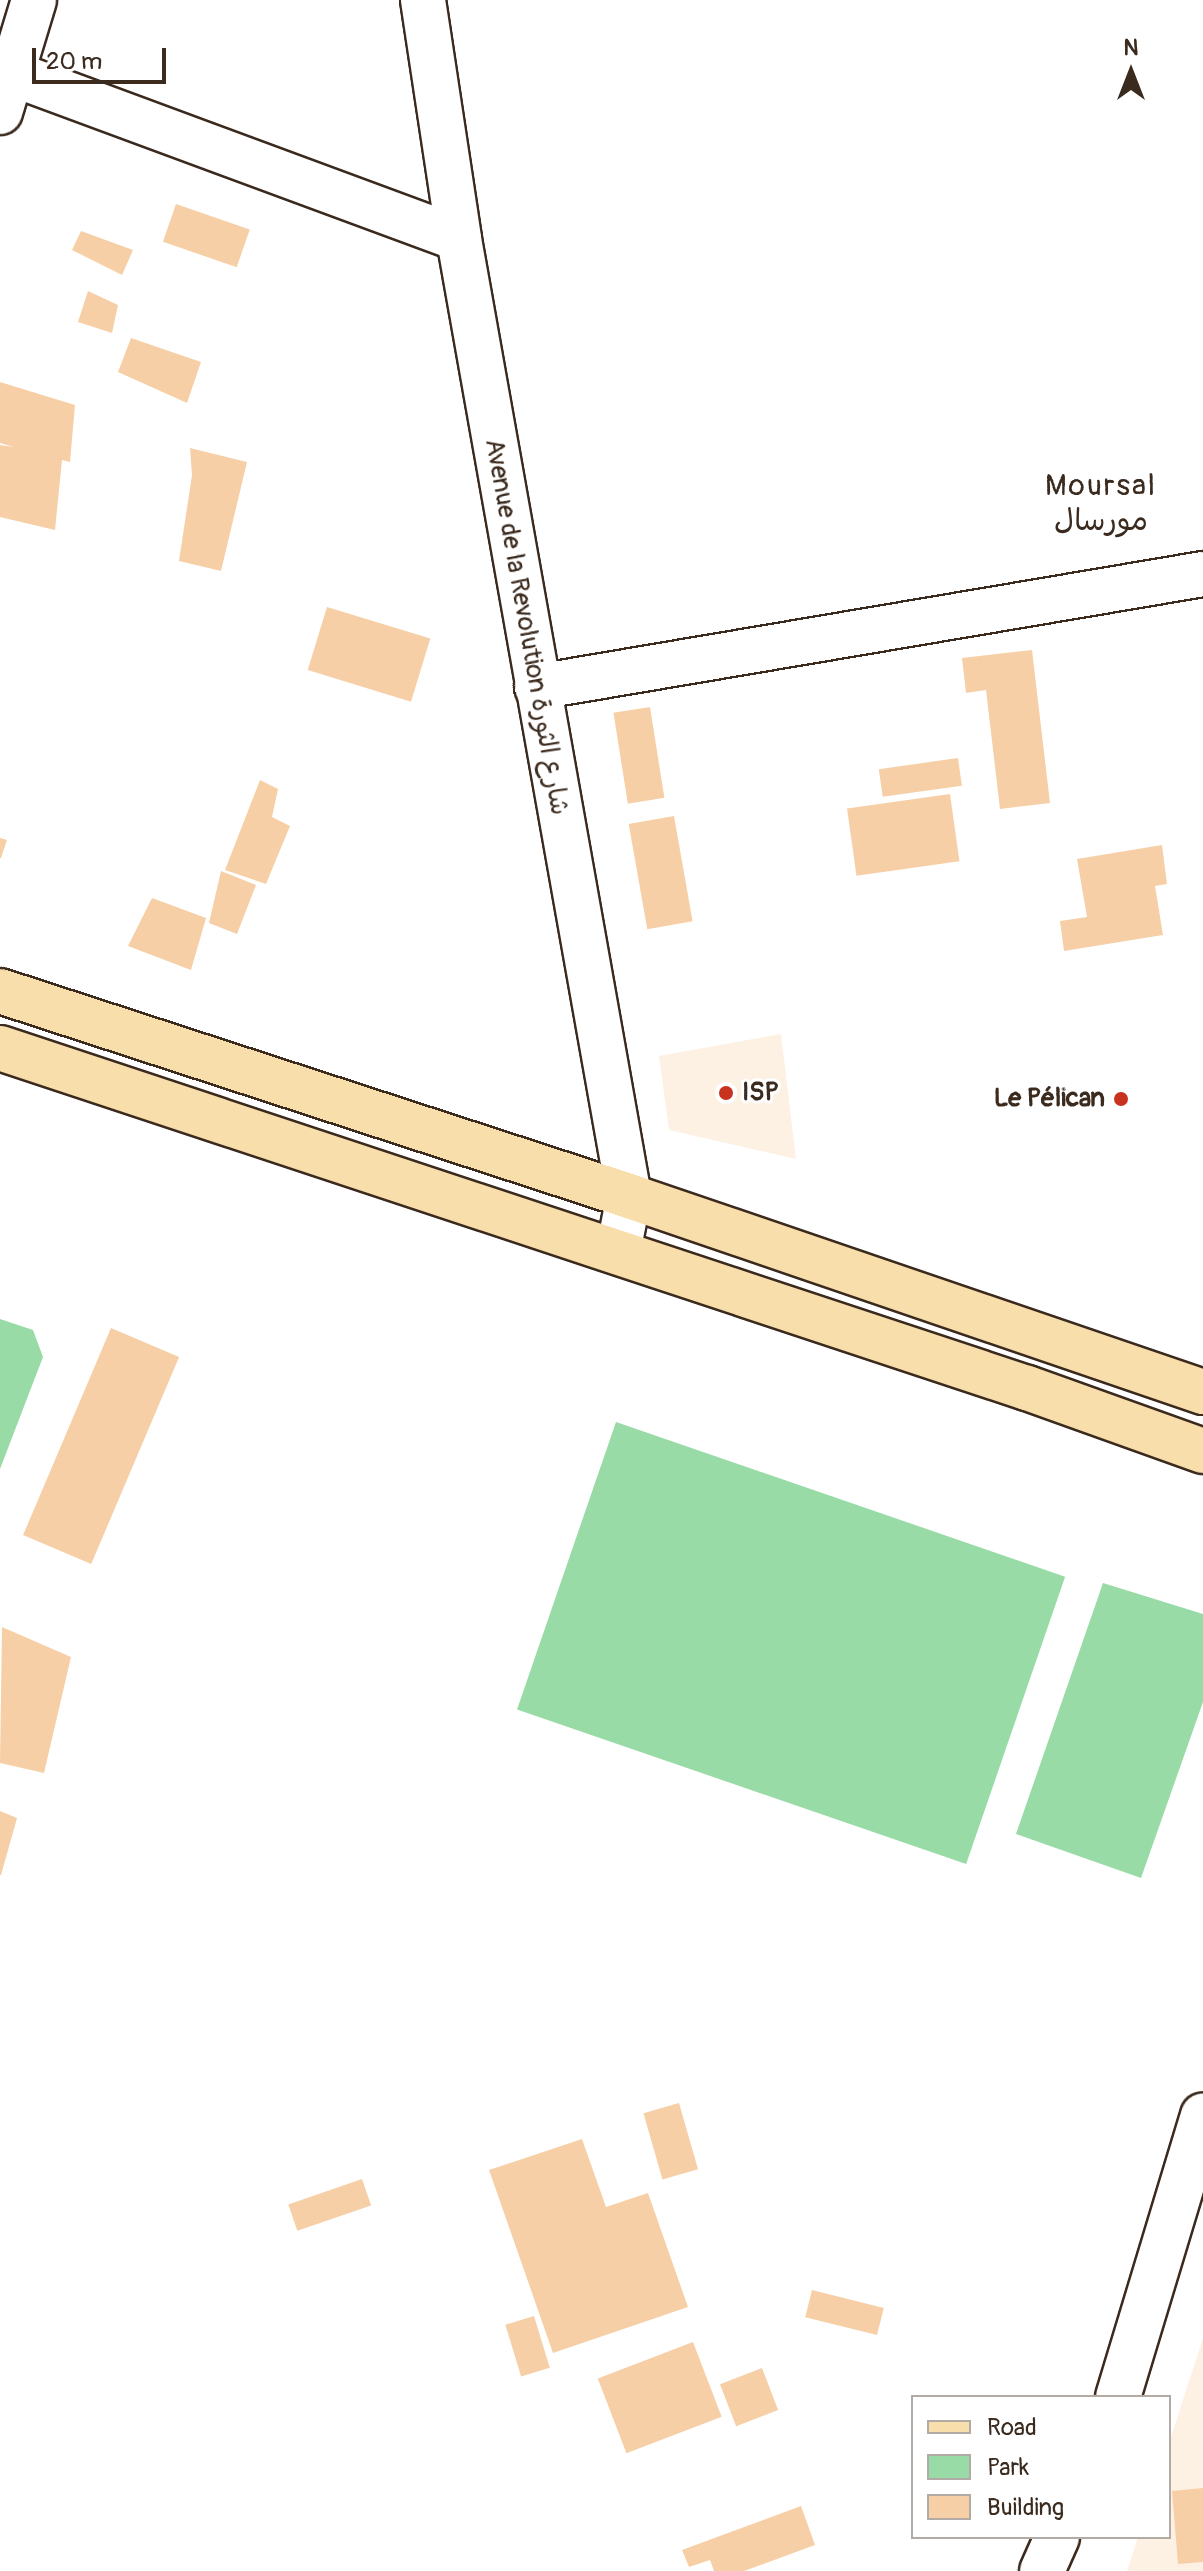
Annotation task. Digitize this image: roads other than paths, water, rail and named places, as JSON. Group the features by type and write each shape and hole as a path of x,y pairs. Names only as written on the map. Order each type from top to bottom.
{"main road":[{"path":"0,991 629,1196 1203,1392"},
{"path":"0,1048 618,1252 1203,1451"}],"street":[{"path":"34,0 4,85 459,239"},
{"name":"Avenue de la Revolution شارع الثورة","path":"423,0 459,239 629,1196 618,1252"},
{"path":"537,687 1203,574"},
{"path":"1119,2395 1203,2116"},
{"path":"1042,2571 1056,2539"}],"place":[{"name":"ISP","path":"726,1093"},
{"name":"Le Pélican","path":"1121,1099"}],"district":[{"name":"Moursal مورسال","path":"1101,503"}]}
